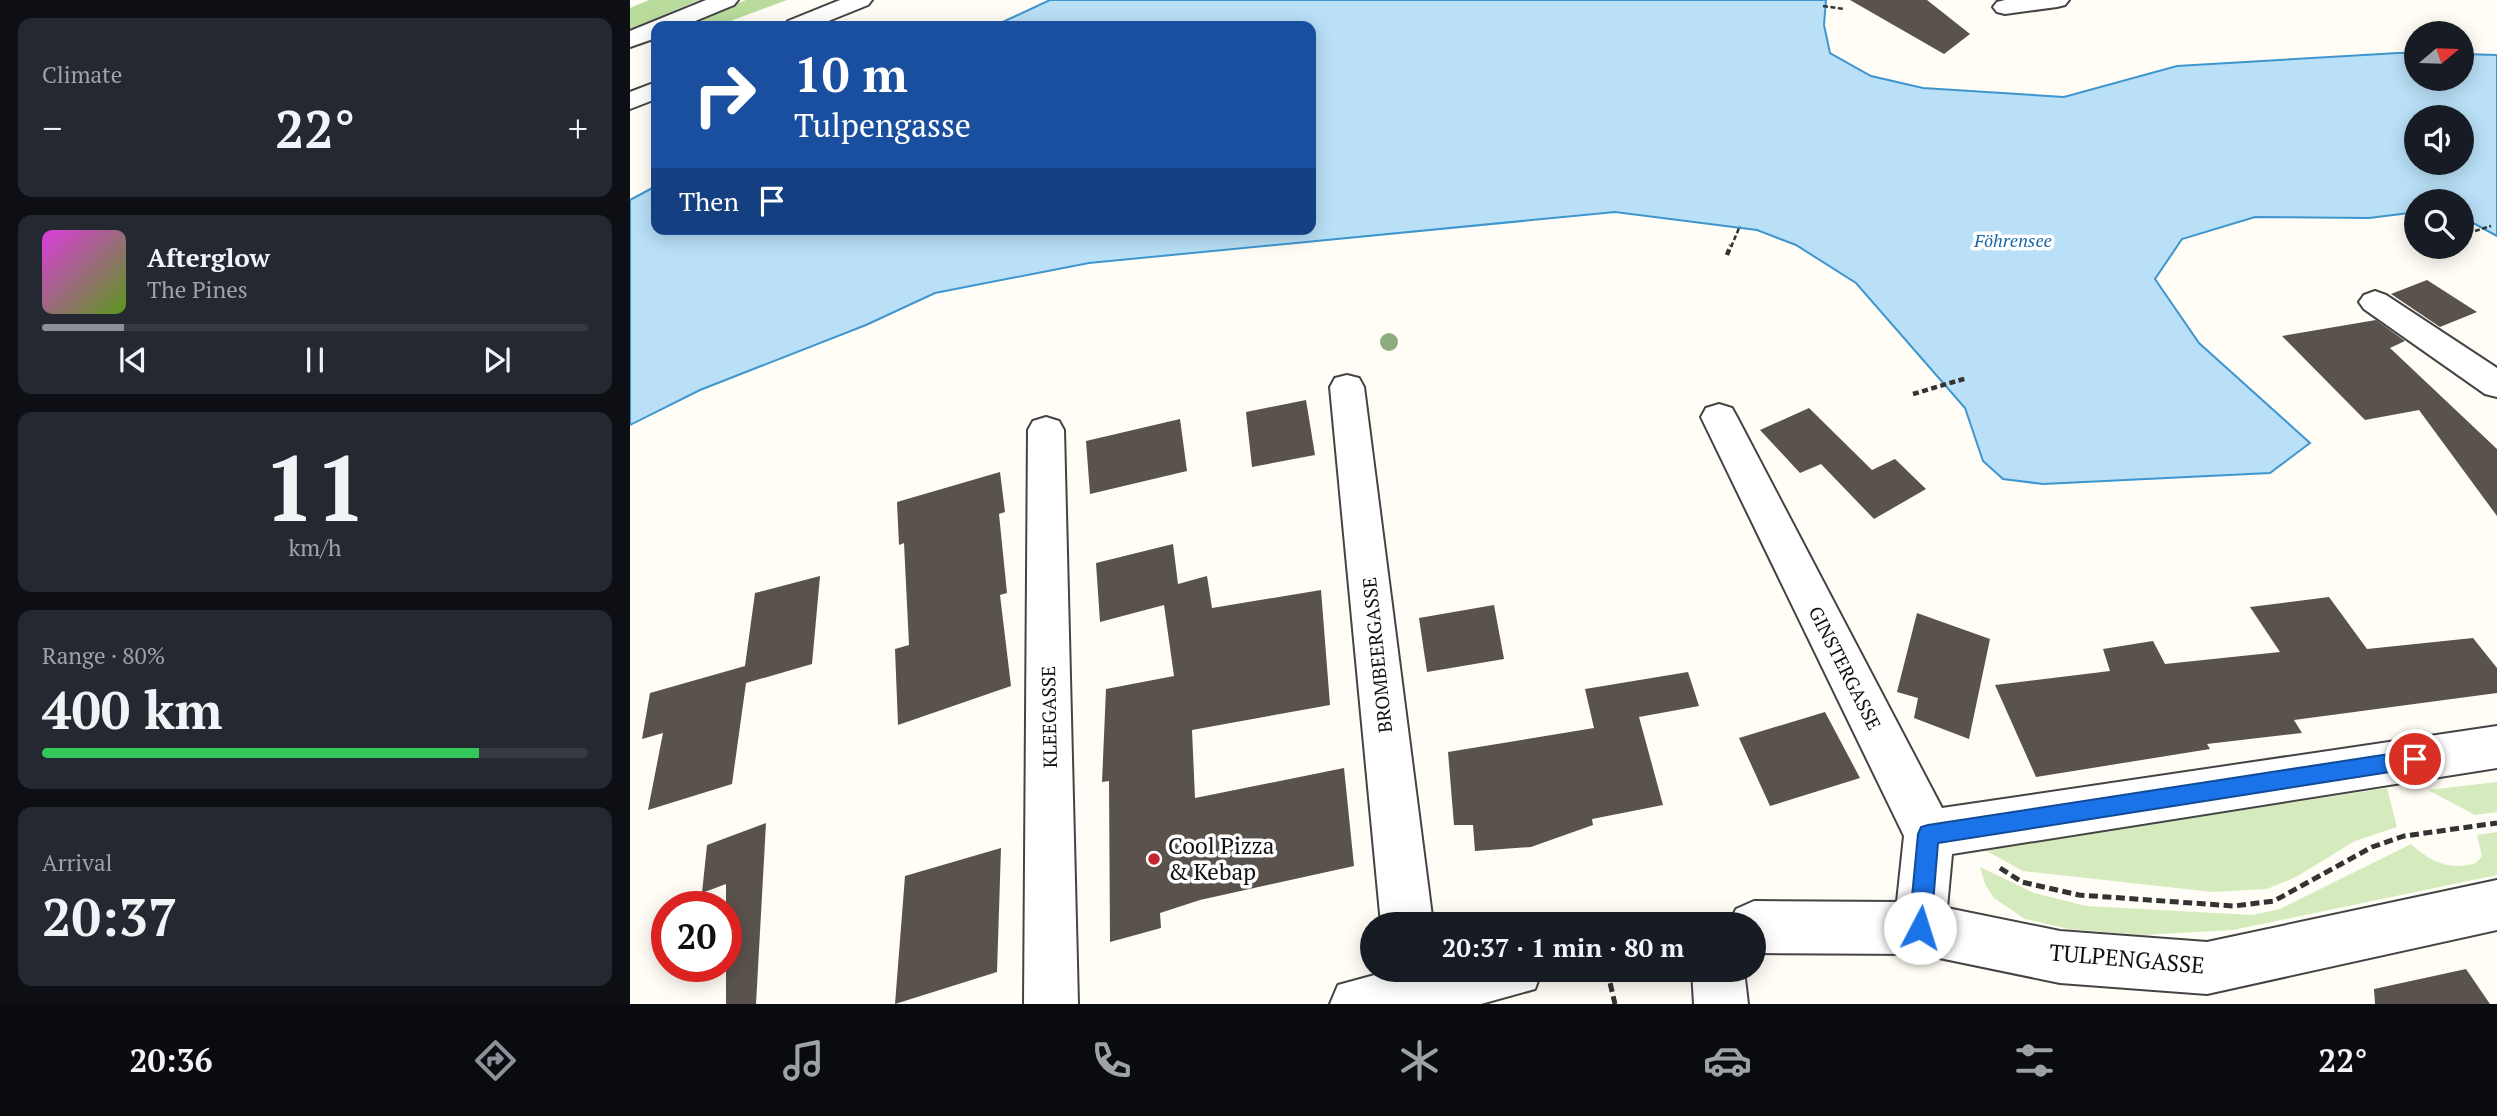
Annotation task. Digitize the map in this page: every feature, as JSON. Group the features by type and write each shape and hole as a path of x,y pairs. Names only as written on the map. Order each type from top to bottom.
{"street":[{"path":"675,21 726,0"},
{"path":"808,21 860,0"},
{"path":"2005,7 2057,0"},
{"path":"630,40 651,31"},
{"path":"630,101 651,92"},
{"path":"2375,302 2497,385"},
{"name":"BROMBEERGASSE","path":"1347,387 1406,912"},
{"name":"GINSTERGASSE","path":"1720,417 1938,833"},
{"name":"KLEEGASSE","path":"1046,430 1051,1004"},
{"path":"1920,928 1938,833 2497,747"},
{"name":"TULPENGASSE","path":"1766,927 1920,928 2060,957 2207,968 2497,905"},
{"path":"1357,1004 1412,982"},
{"path":"1719,982 1721,1004"}],"path":[{"path":"1823,6 1844,9"},
{"path":"1727,255 1740,226"},
{"path":"2475,231 2491,226"},
{"path":"1913,394 1967,378"},
{"path":"1938,833 2022,882 2079,895 2234,906 2274,901 2372,847 2404,836 2497,823"},
{"path":"1610,982 1615,1004"}],"green space":[{"path":"649,0 699,0 630,29 630,8"},
{"path":"746,0 787,0 730,21 694,21"},
{"path":"2497,782 2497,812 2475,815 2428,790"},
{"path":"2387,788 2397,827 2355,841 2296,877 2267,889 2213,892 2023,871 1983,849"},
{"path":"2497,832 2497,875 2233,930 2143,935 2069,929 2025,919 1994,898 1985,884 1980,867 2034,893 2086,906 2253,915 2280,909 2411,844 2426,856 2441,863 2458,866 2476,863 2482,856 2477,835"}],"water":[{"name":"Föhrensee","path":"1050,0 1826,0 1824,25 1830,53 1871,76 1923,88 2064,97 2177,66 2398,53 2404,53 2404,91 2474,91 2474,54 2497,55 2497,236 2474,224 2474,189 2404,189 2404,214 2369,218 2255,217 2182,239 2155,279 2199,343 2310,443 2270,473 2043,484 2003,479 1983,461 1965,408 1856,283 1796,245 1757,230 1615,212 1089,263 935,293 866,325 700,390 630,425 630,200 651,189 651,235 1316,235 1316,21 1005,21"}],"building":[{"path":"1850,0 1927,0 1970,34 1944,54"},
{"path":"2427,280 2477,312 2440,327 2391,294"},
{"path":"2376,320 2405,341 2390,348 2497,449 2497,516 2419,410 2365,420 2282,336"},
{"path":"1306,400 1315,455 1252,467 1246,412"},
{"path":"1809,408 1872,470 1895,459 1926,489 1874,519 1821,464 1800,473 1760,430"},
{"path":"1180,419 1187,471 1090,494 1086,441"},
{"path":"1000,472 1005,512 999,514 1007,593 1000,595 1011,686 898,725 895,649 909,645 904,543 899,545 897,502"},
{"path":"1173,544 1178,584 1207,576 1212,608 1321,590 1330,705 1192,730 1195,798 1344,768 1354,866 1200,900 1160,913 1161,928 1110,942 1109,781 1102,782 1106,689 1174,676 1164,605 1100,622 1096,563"},
{"path":"820,576 812,664 746,683 732,784 648,810 663,733 642,739 650,693 745,666 755,593"},
{"path":"2329,597 2367,649 2473,638 2497,668 2497,693 2294,720 2302,733 2207,744 2210,749 2036,777 1995,685 2110,671 2103,649 2153,641 2165,664 2280,652 2250,607"},
{"path":"1494,605 1504,659 1427,672 1419,618"},
{"path":"1917,613 1990,639 1969,739 1914,718 1918,698 1897,692"},
{"path":"1688,672 1699,706 1639,717 1663,805 1592,819 1593,825 1531,847 1475,851 1473,825 1454,825 1448,752 1594,728 1585,689"},
{"path":"1825,712 1860,778 1770,806 1739,738"},
{"path":"766,823 756,1004 726,1004 726,982 742,982 742,891 726,891 726,884 702,891 707,845"},
{"path":"1001,848 997,972 895,1004 905,876"},
{"path":"2466,969 2490,1004 2375,1004 2374,989"}],"place":[{"name":"Cool Pizza & Kebap","path":"1154,859"}],"route":[{"path":"1920,928 1928,834 2415,759"}]}
